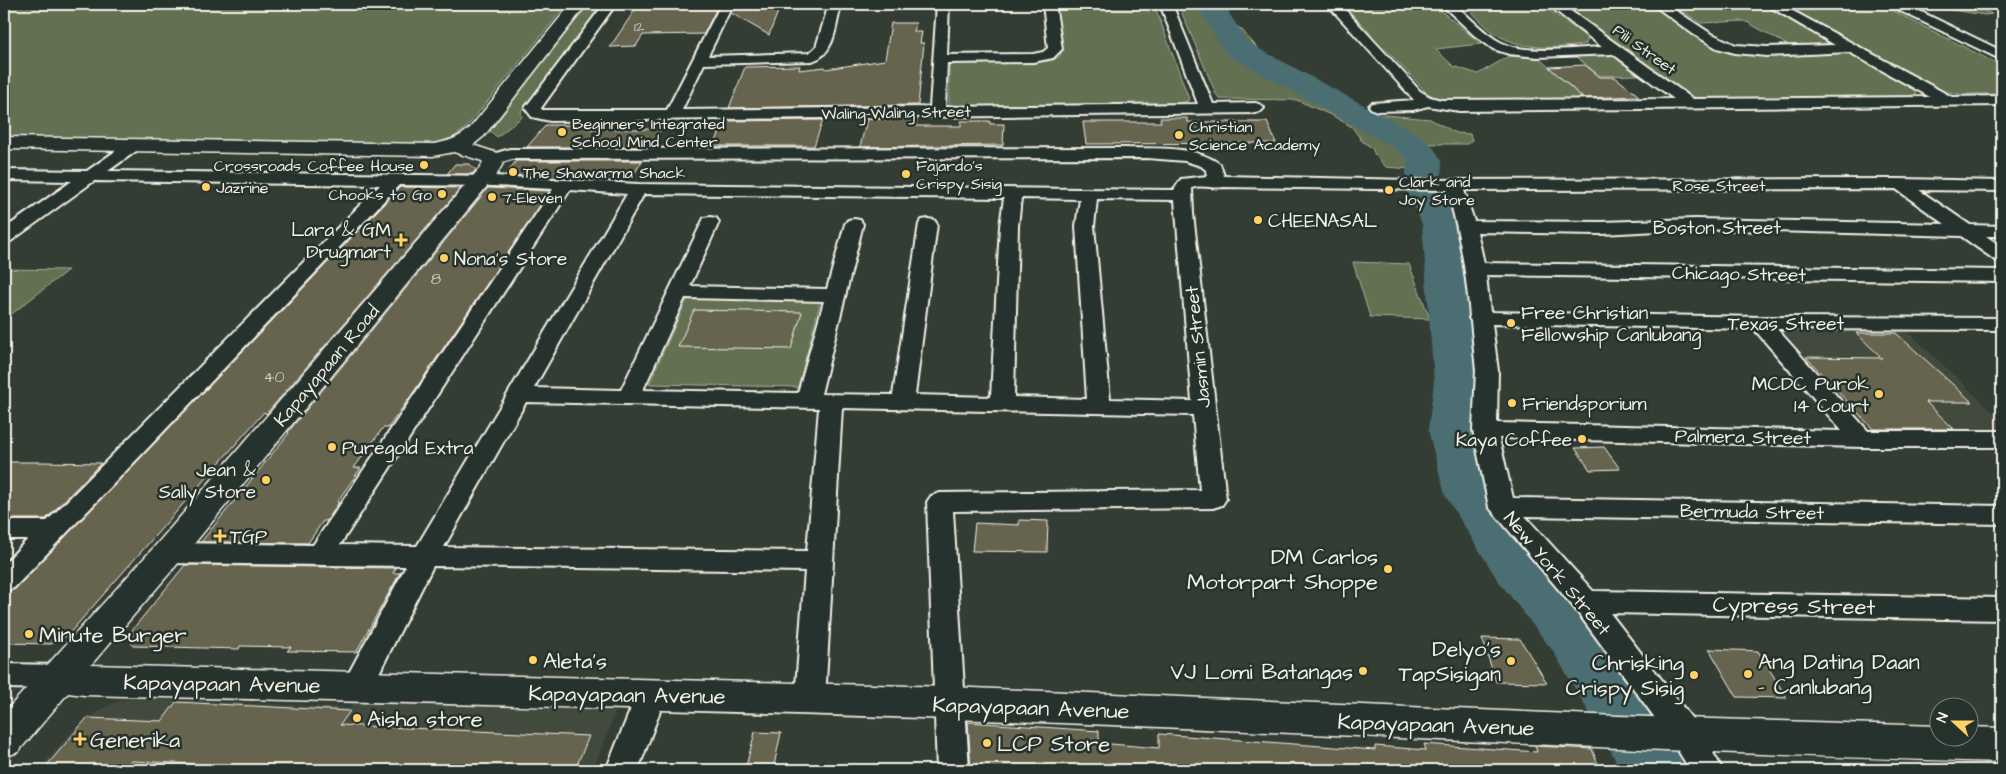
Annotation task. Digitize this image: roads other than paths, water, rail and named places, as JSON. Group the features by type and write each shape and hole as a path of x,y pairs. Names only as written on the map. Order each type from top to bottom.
{"street":[{"path":"4,143 433,150 456,146 473,137 478,132 579,4"},
{"name":"Waling-Waling Street","path":"610,4 533,108 536,114 550,116 1256,108"},
{"path":"672,114 727,4"},
{"path":"700,60 812,57 820,53 823,48 835,4"},
{"path":"937,111 943,4"},
{"path":"940,59 1033,58 1048,56 1055,49 1049,4"},
{"path":"1166,4 1207,108"},
{"path":"1333,4 1415,94 1427,102"},
{"path":"1447,4 1495,44 1510,50 1529,52 1616,50"},
{"name":"Pili Street","path":"1553,4 1691,105"},
{"path":"1658,4 1716,41 1730,47 1764,51 1852,48"},
{"path":"1771,4 1949,102"},
{"path":"1896,4 2002,56"},
{"path":"1377,106 1413,105 1427,102 1458,106 2002,101"},
{"path":"4,237 133,146"},
{"path":"456,146 487,155 487,170"},
{"path":"487,170 510,154 1126,153 1176,155 1206,162 1214,168 1217,182"},
{"path":"4,176 394,180 487,170 564,186 638,189 1183,195"},
{"name":"Kapayapaan Road","path":"4,740 168,553 487,170"},
{"path":"4,581 394,180"},
{"name":"Rose Street","path":"1183,195 1183,188 1187,183 1198,181 1411,185 1900,184 2002,186"},
{"path":"1900,184 2002,256"},
{"name":"New York Street","path":"1445,185 1467,226 1475,269 1479,318 1487,371 1485,430 1502,507 1586,602 1651,733 1707,770"},
{"path":"320,555 564,186"},
{"path":"357,686 425,556 638,189"},
{"path":"1002,404 1009,226 1013,194"},
{"path":"1089,194 1084,226 1100,406"},
{"name":"Jasmin Street","path":"950,703 940,502 1213,499 1183,195"},
{"path":"629,397 710,222"},
{"path":"810,699 820,561 819,401 835,295 854,224"},
{"path":"903,402 928,224"},
{"name":"Boston Street","path":"1467,226 1601,228 1696,224 2002,231"},
{"name":"Chicago Street","path":"1475,269 2002,276"},
{"path":"677,292 835,295"},
{"name":"Texas Street","path":"1479,318 1760,323 2002,324"},
{"path":"1760,323 1862,439"},
{"path":"519,395 1203,408"},
{"name":"Palmera Street","path":"1485,430 1862,439 2002,439"},
{"name":"Bermuda Street","path":"1502,507 2002,515"},
{"path":"4,530 54,530"},
{"path":"168,553 820,561"},
{"name":"Cypress Street","path":"1586,602 2002,608"},
{"path":"4,676 60,677"},
{"name":"Kapayapaan Avenue","path":"60,677 84,680 950,703 1651,733 2002,745"},
{"path":"622,770 651,695"},
{"path":"950,703 953,770"}],"waterway":[{"path":"1210,4 1238,49 1411,144 1421,154 1425,161 1423,188 1441,224 1457,382 1452,430 1471,495 1517,564 1574,634 1634,730 1653,770"}],"place":[{"name":"Beginners Integrated School Mind Center","path":"562,132"},
{"name":"Christian Science Academy","path":"1179,135"},
{"name":"Crossroads Coffee House","path":"424,165"},
{"name":"The Shawarma Shack","path":"513,172"},
{"name":"Fajardo's Crispy Sisig","path":"906,174"},
{"name":"Jazrine","path":"206,187"},
{"name":"Clark and Joy Store","path":"1389,190"},
{"name":"Chooks to Go","path":"442,194"},
{"name":"7-Eleven","path":"492,197"},
{"name":"CHEENASAL","path":"1258,220"},
{"name":"Lara & GM Drugmart","path":"401,240"},
{"name":"Nona's Store","path":"444,258"},
{"name":"Free Christian Fellowship Canlubang","path":"1511,323"},
{"name":"MCDC Purok 14 Court","path":"1879,394"},
{"name":"Friendsporium","path":"1512,403"},
{"name":"Kaya Coffee","path":"1582,439"},
{"name":"Puregold Extra","path":"332,447"},
{"name":"Jean & Sally Store","path":"266,480"},
{"name":"TGP","path":"220,536"},
{"name":"DM Carlos Motorpart Shoppe","path":"1388,569"},
{"name":"Minute Burger","path":"29,634"},
{"name":"Aleta's","path":"533,660"},
{"name":"Delyo's TapSisigan","path":"1511,661"},
{"name":"VJ Lomi Batangas","path":"1363,671"},
{"name":"Ang Dating Daan - Canlubang","path":"1748,674"},
{"name":"Chrisking Crispy Sisig","path":"1694,675"},
{"name":"Aisha store","path":"357,718"},
{"name":"Generika","path":"80,739"},
{"name":"LCP Store","path":"987,743"}]}
